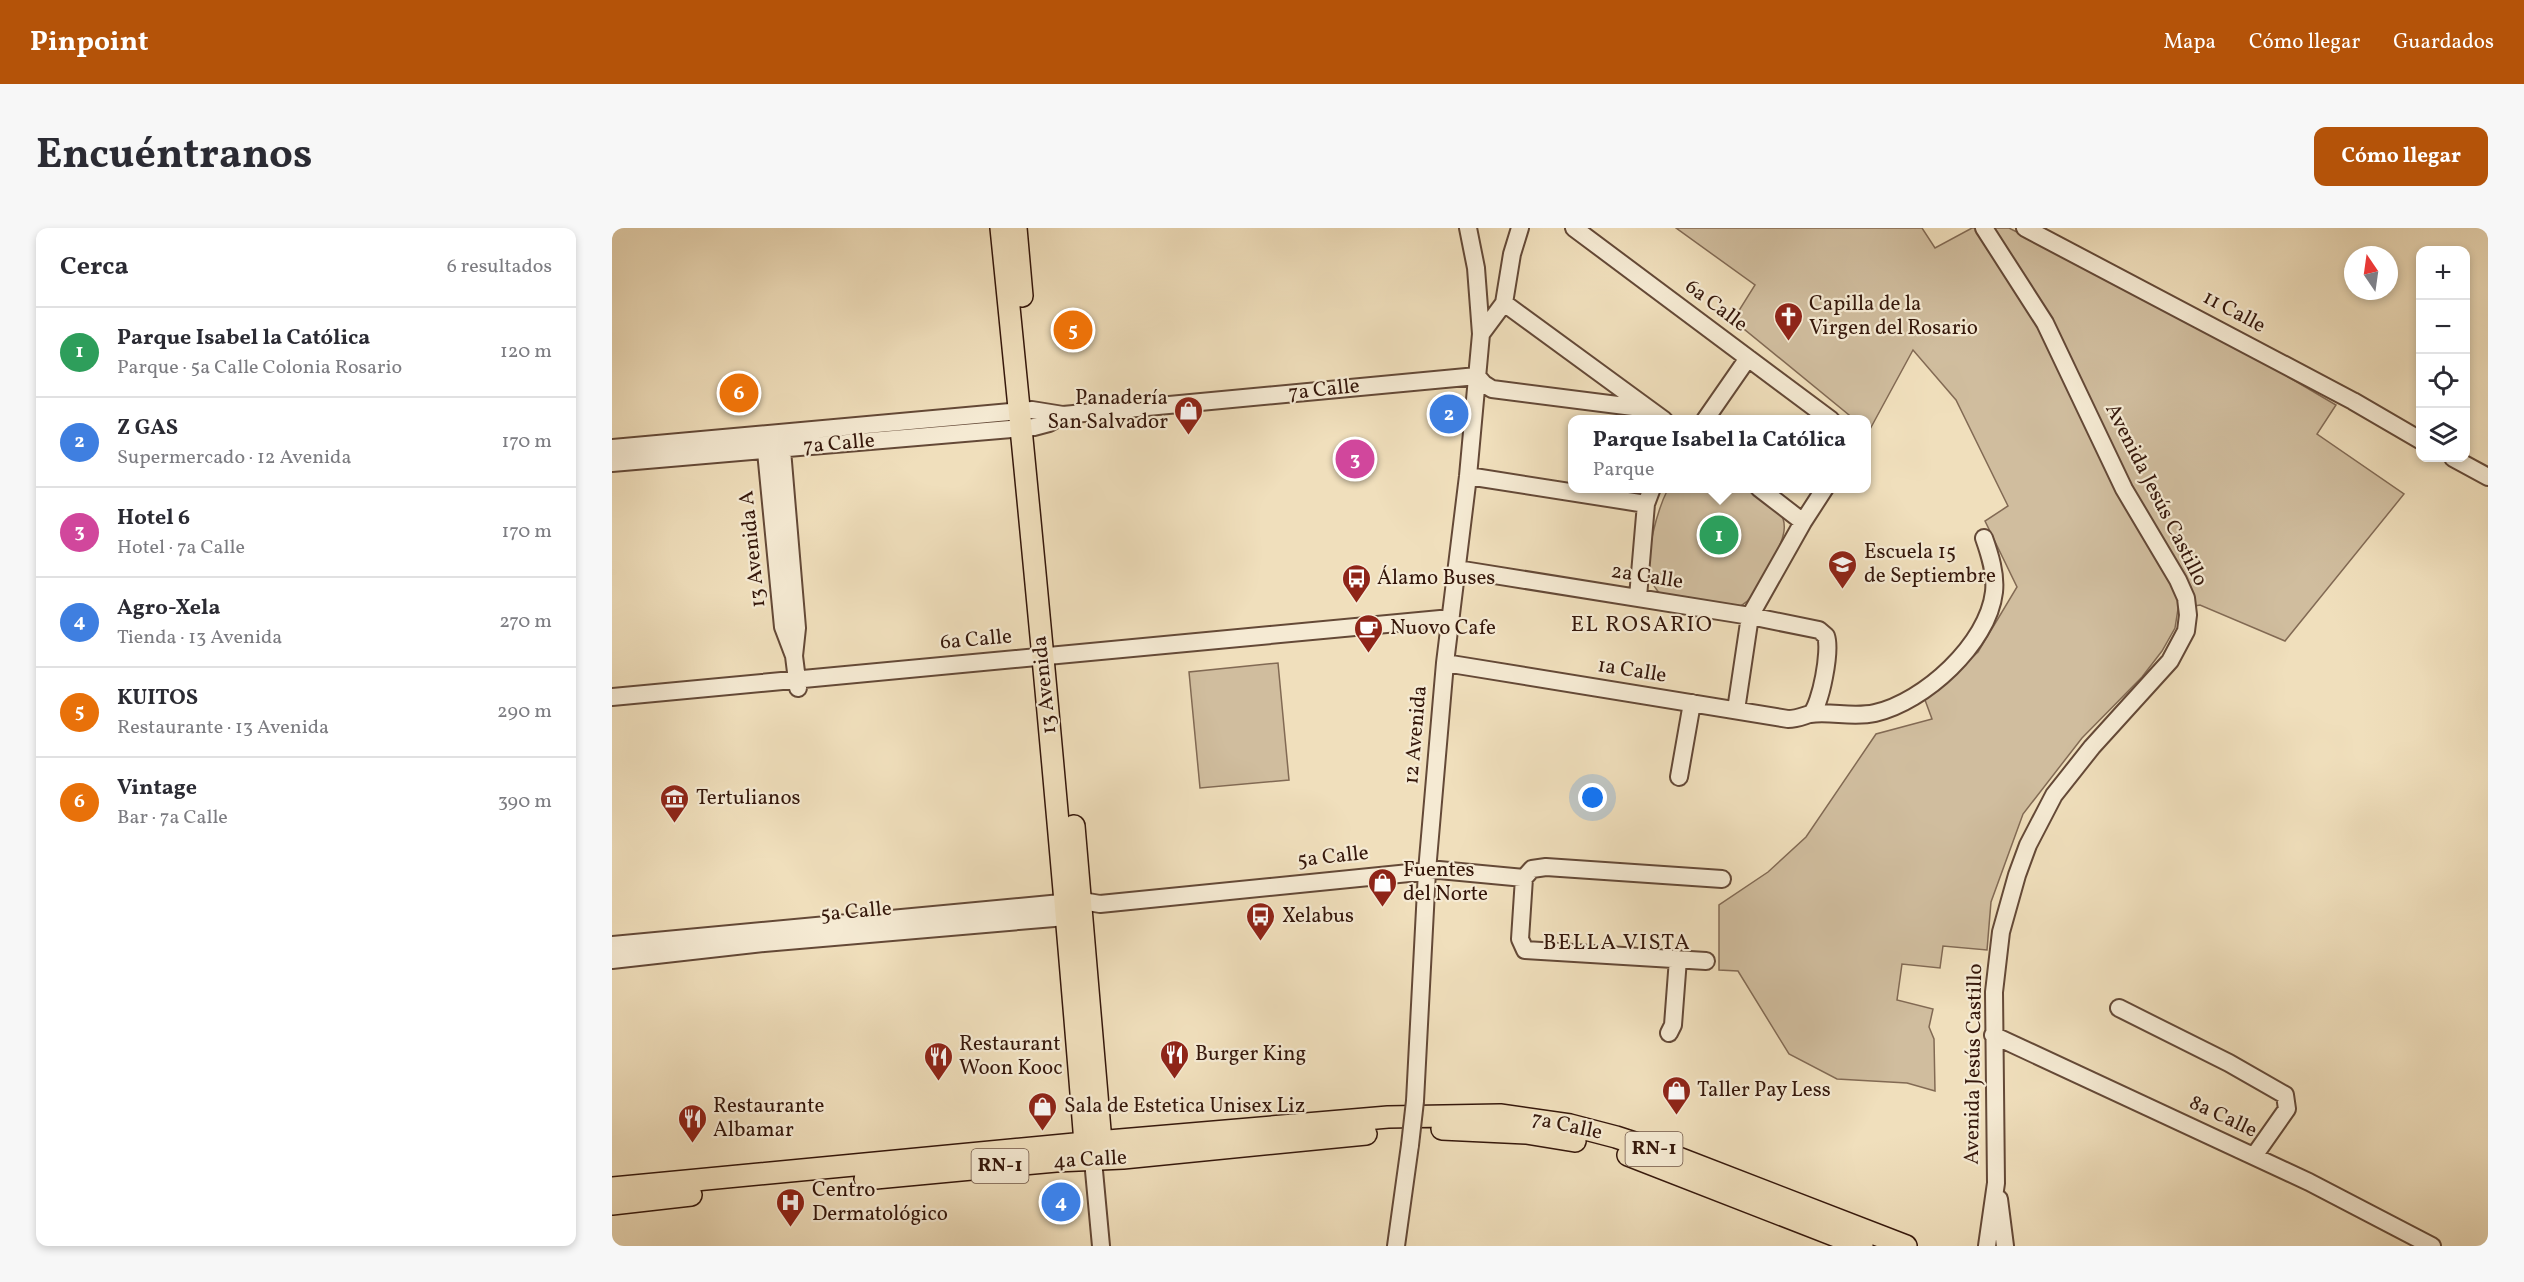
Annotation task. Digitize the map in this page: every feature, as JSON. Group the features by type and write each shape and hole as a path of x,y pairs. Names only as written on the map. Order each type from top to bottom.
{"main road":[{"name":"13 Avenida","path":"1001,228 1026,419 1049,660 1080,908 1093,1148"},
{"name":"13 Avenida","path":"1016,228 1026,419"},
{"name":"7a Calle","path":"1388,1124 1500,1114 1570,1125 1668,1154 1906,1246"},
{"name":"4a Calle","path":"612,1188 1388,1124"},
{"name":"7a Calle","path":"1388,1124 1483,1129 1561,1137 1637,1158 1862,1246"},
{"name":"4a Calle","path":"612,1204 1033,1163 1093,1148"}],"street":[{"name":"12 Avenida","path":"1396,1246 1415,1101 1427,871 1445,663 1468,476 1481,334 1476,268 1468,228"},
{"path":"1481,334 1504,303 1512,254 1520,228"},
{"name":"6a Calle","path":"1574,228 1824,415"},
{"name":"Avenida Jesús Castillo","path":"1984,228 2045,323 2124,489 2178,580 2186,598 2188,615 2186,631 2179,648 2071,772 2055,795 2028,845 2007,906 2001,932 1994,992 1993,1035 1996,1183 2005,1246"},
{"name":"11 Calle","path":"2025,228 2323,385 2416,437"},
{"path":"1504,303 1657,415"},
{"path":"1708,415 1748,357"},
{"name":"7a Calle","path":"612,463 773,442 1026,419 1049,423 1063,415 1477,376"},
{"path":"1477,376 1492,389 1648,409"},
{"name":"7a Calle","path":"612,448 773,442"},
{"name":"13 Avenida A","path":"773,442 783,627 794,657 797,683"},
{"path":"2460,462 2488,477"},
{"path":"1468,476 1568,487"},
{"path":"1622,493 1649,496 1638,597"},
{"path":"1764,493 1803,522"},
{"path":"1736,710 1750,616 1803,522 1822,493"},
{"name":"1a Calle","path":"1445,663 1788,718 1811,714 1860,716 1891,708 1924,690 1974,641 1988,618 1994,590 1992,563 1984,538"},
{"name":"2a Calle","path":"1457,569 1638,597 1819,630 1826,636 1828,649 1818,703 1811,714"},
{"name":"6a Calle","path":"612,697 797,683 1450,623"},
{"name":"6a Calle","path":"612,707 797,683"},
{"path":"1679,777 1692,704"},
{"path":"1706,961 1525,950 1520,939 1524,878 1532,869 1546,867 1722,879"},
{"name":"5a Calle","path":"612,960 1427,871 1448,870 1524,878"},
{"name":"5a Calle","path":"612,945 1080,908"},
{"path":"1669,1033 1673,1025 1678,959"},
{"path":"2120,1008 2229,1063 2285,1095 2287,1110 2254,1156"},
{"name":"8a Calle","path":"1993,1035 2309,1182 2432,1246"},
{"name":"13 Avenida","path":"1093,1148 1101,1246"},
{"name":"Avenida Jesús Castillo","path":"1987,1246 1996,1183"}],"shaded area":[{"path":"1676,228 1922,228 1935,248 1972,228 2009,228 2207,329 2336,405 2317,434 2404,494 2285,641 2200,605 2178,609 2175,628 2162,651 2142,677 2082,738 2023,814 1991,902 1987,950 1943,946 1940,968 1902,964 1897,1000 1933,1009 1929,1027 1934,1039 1935,1091 1907,1083 1837,1079 1789,1054 1738,971 1719,970 1719,905 1768,872 1806,837 1876,734 1932,719 1925,700 1978,652 2017,587 1985,521 2008,506 1956,400 1913,350 1871,427 1871,415 1849,415 1733,320 1755,285"},
{"path":"1666,493 1756,493 1775,507 1784,521 1783,536 1759,587 1750,599 1737,608 1660,594 1650,578 1649,558 1660,508"},
{"path":"1278,663 1289,780 1200,788 1189,672"}],"place":[{"name":"KUITOS","path":"1073,330"},
{"name":"Capilla de la Virgen del Rosario","path":"1788,342"},
{"name":"Vintage","path":"739,393"},
{"name":"Z GAS","path":"1449,414"},
{"name":"Panadería San Salvador","path":"1189,436"},
{"name":"Hotel 6","path":"1355,459"},
{"name":"Parque Isabel la Católica","path":"1719,535"},
{"name":"Escuela 15 de Septiembre","path":"1843,590"},
{"name":"Álamo Buses","path":"1356,604"},
{"name":"Nuovo Cafe","path":"1369,654"},
{"name":"Tertulianos","path":"675,824"},
{"name":"Fuentes del Norte","path":"1382,908"},
{"name":"Xelabus","path":"1261,942"},
{"name":"Burger King","path":"1174,1080"},
{"name":"Restaurant Woon Kooc","path":"938,1082"},
{"name":"Taller Pay Less","path":"1676,1116"},
{"name":"Sala de Estetica Unisex Liz","path":"1043,1132"},
{"name":"Restaurante Albamar","path":"692,1144"},
{"name":"Agro-Xela","path":"1061,1202"},
{"name":"Centro Dermatológico","path":"791,1228"}],"district":[{"name":"EL ROSARIO","path":"1642,625"},
{"name":"BELLA VISTA","path":"1617,943"}]}
